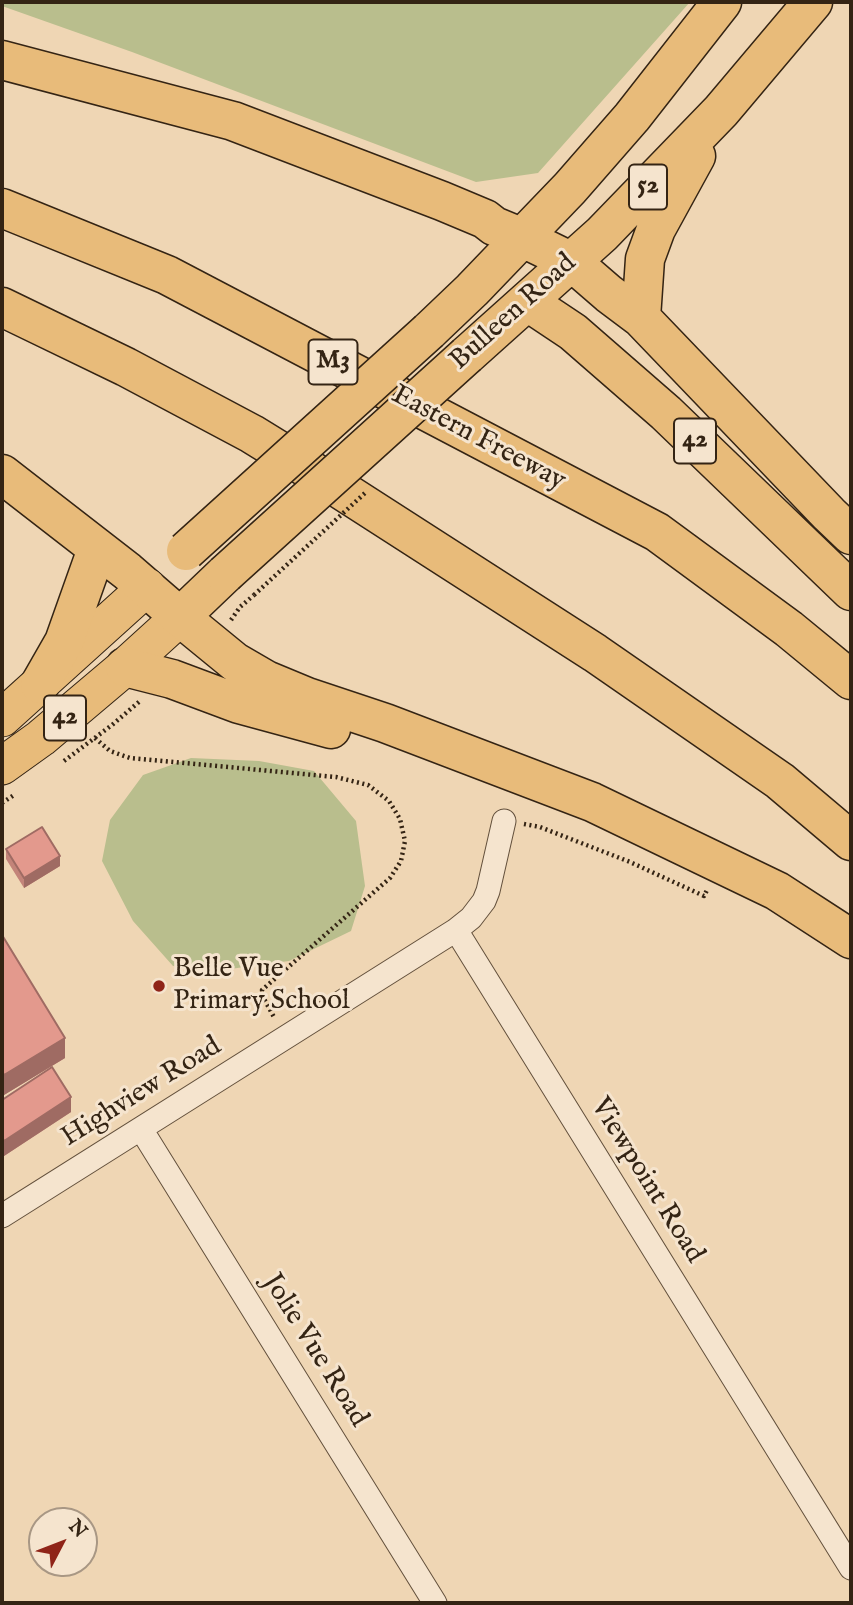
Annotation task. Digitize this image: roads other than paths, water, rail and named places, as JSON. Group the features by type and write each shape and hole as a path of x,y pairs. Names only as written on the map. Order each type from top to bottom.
{"highway":[{"name":"Bulleen Road","path":"147,587 429,331 523,238 632,117 722,2"},
{"name":"Bulleen Road","path":"180,617 612,224 721,111 813,2"},
{"path":"2,60 233,121 442,201 523,238"},
{"path":"642,318 645,259 656,229 721,111"},
{"name":"Eastern Freeway","path":"2,208 167,275 657,532 789,629 851,680"},
{"name":"42","path":"523,238 572,262 642,318 851,535"},
{"name":"42","path":"528,302 573,332 666,413 851,591"},
{"path":"2,307 126,367 252,434 595,653 780,781 851,843"},
{"path":"2,474 147,587 235,662 266,680 592,802 776,891 851,939"},
{"path":"40,684 64,642 97,550"},
{"path":"125,667 172,680 239,704 592,802"}],"main road":[{"name":"Bulleen Road","path":"2,718 147,587"},
{"name":"Bulleen Road","path":"12,778 41,738 180,617"}],"street":[{"path":"456,930 471,918 484,901 504,821"},
{"name":"Highview Road","path":"2,1216 456,930"},
{"name":"Viewpoint Road","path":"456,930 851,1568"},
{"name":"Jolie Vue Road","path":"141,1129 435,1603"}],"place":[{"name":"Belle Vue Primary School","path":"159,986"}]}
